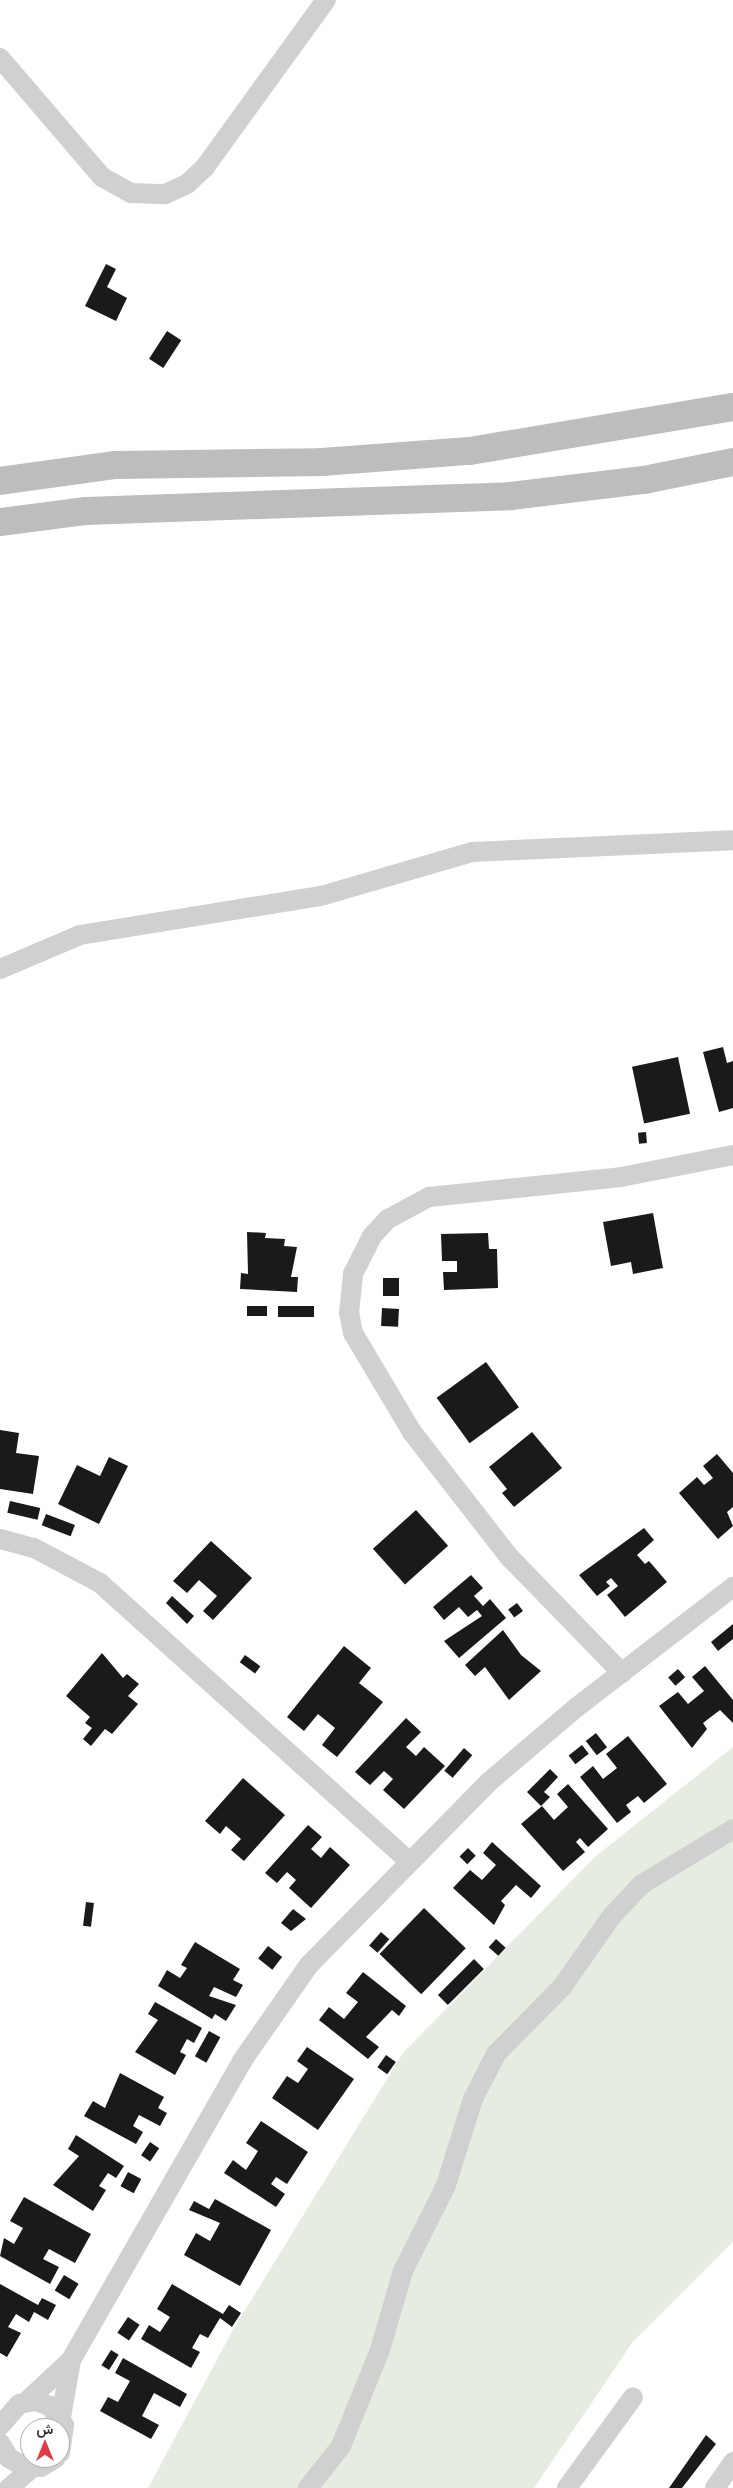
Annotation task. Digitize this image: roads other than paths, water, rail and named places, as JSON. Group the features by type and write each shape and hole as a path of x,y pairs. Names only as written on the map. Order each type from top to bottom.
{"street":[{"path":"0,58 106,180 131,193 165,194 187,184 205,167 326,0"},
{"path":"0,481 116,465 322,462 470,451 733,407"},
{"path":"0,522 95,511 511,496 644,480 733,462"},
{"path":"0,968 80,935 321,896 411,866 472,852 733,840"},
{"path":"622,1673 510,1558 412,1432 353,1333 349,1293 353,1274 372,1236 388,1219 429,1197 621,1177 733,1155"},
{"path":"0,1539 43,1552 100,1583 409,1861"},
{"path":"61,2417 71,2360 262,2028 334,1937 409,1861 525,1749 733,1587"},
{"path":"308,2488 340,2446 380,2350 403,2271 446,2185 473,2099 496,2054 562,1987 611,1917 642,1884 733,1829"},
{"path":"0,2426 15,2403 71,2360"},
{"path":"568,2488 633,2397"},
{"path":"15,2403 50,2406 61,2417"},
{"path":"1,2454 20,2464"},
{"path":"715,2488 733,2462"},
{"path":"9,2488 32,2468"}]}
